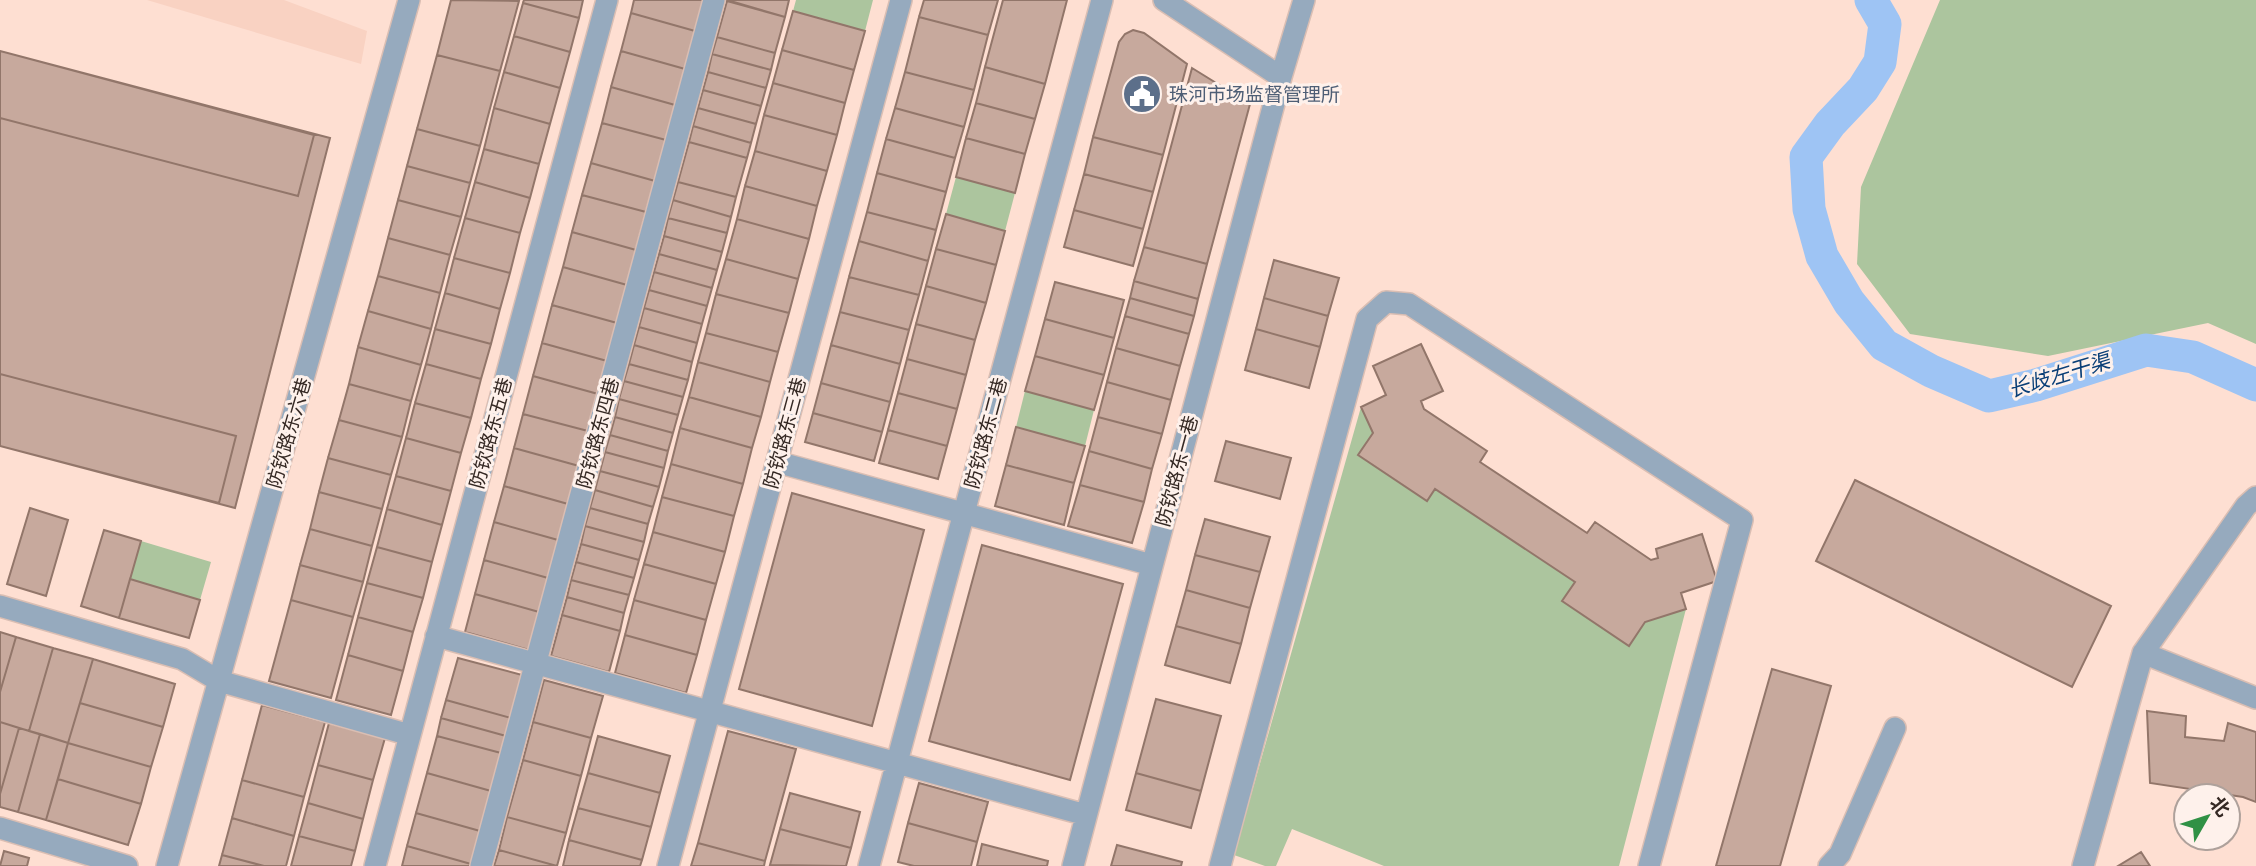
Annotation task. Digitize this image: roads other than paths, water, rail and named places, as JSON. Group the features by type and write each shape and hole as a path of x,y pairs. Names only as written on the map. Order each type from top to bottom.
{"street":[{"name":"防钦路东六巷","path":"167,866 409,0"},
{"name":"防钦路东五巷","path":"375,866 607,0"},
{"name":"防钦路东四巷","path":"481,866 714,0"},
{"name":"防钦路东三巷","path":"668,866 901,0"},
{"name":"防钦路东二巷","path":"869,866 1102,0"},
{"path":"1164,0 1282,77"},
{"name":"防钦路东一巷","path":"1073,866 1304,0"},
{"path":"1220,866 1367,319 1386,302 1409,304 1742,520 1649,866"},
{"path":"777,462 1152,565"},
{"path":"2083,866 2143,653 2246,506 2256,497"},
{"path":"1,606 182,659 219,681 410,735"},
{"path":"436,636 1086,815"},
{"path":"2143,653 2256,698"},
{"path":"1829,866 1840,855 1895,728"},
{"path":"0,828 127,866"}],"waterway":[{"name":"长歧左干渠","path":"1871,0 1885,24 1880,62 1863,89 1830,124 1806,157 1809,209 1822,256 1849,302 1884,345 1931,371 1989,396 2036,385 2146,350 2193,357 2256,385"}],"place":[{"name":"珠河市场监督管理所","path":"1142,94"}]}
